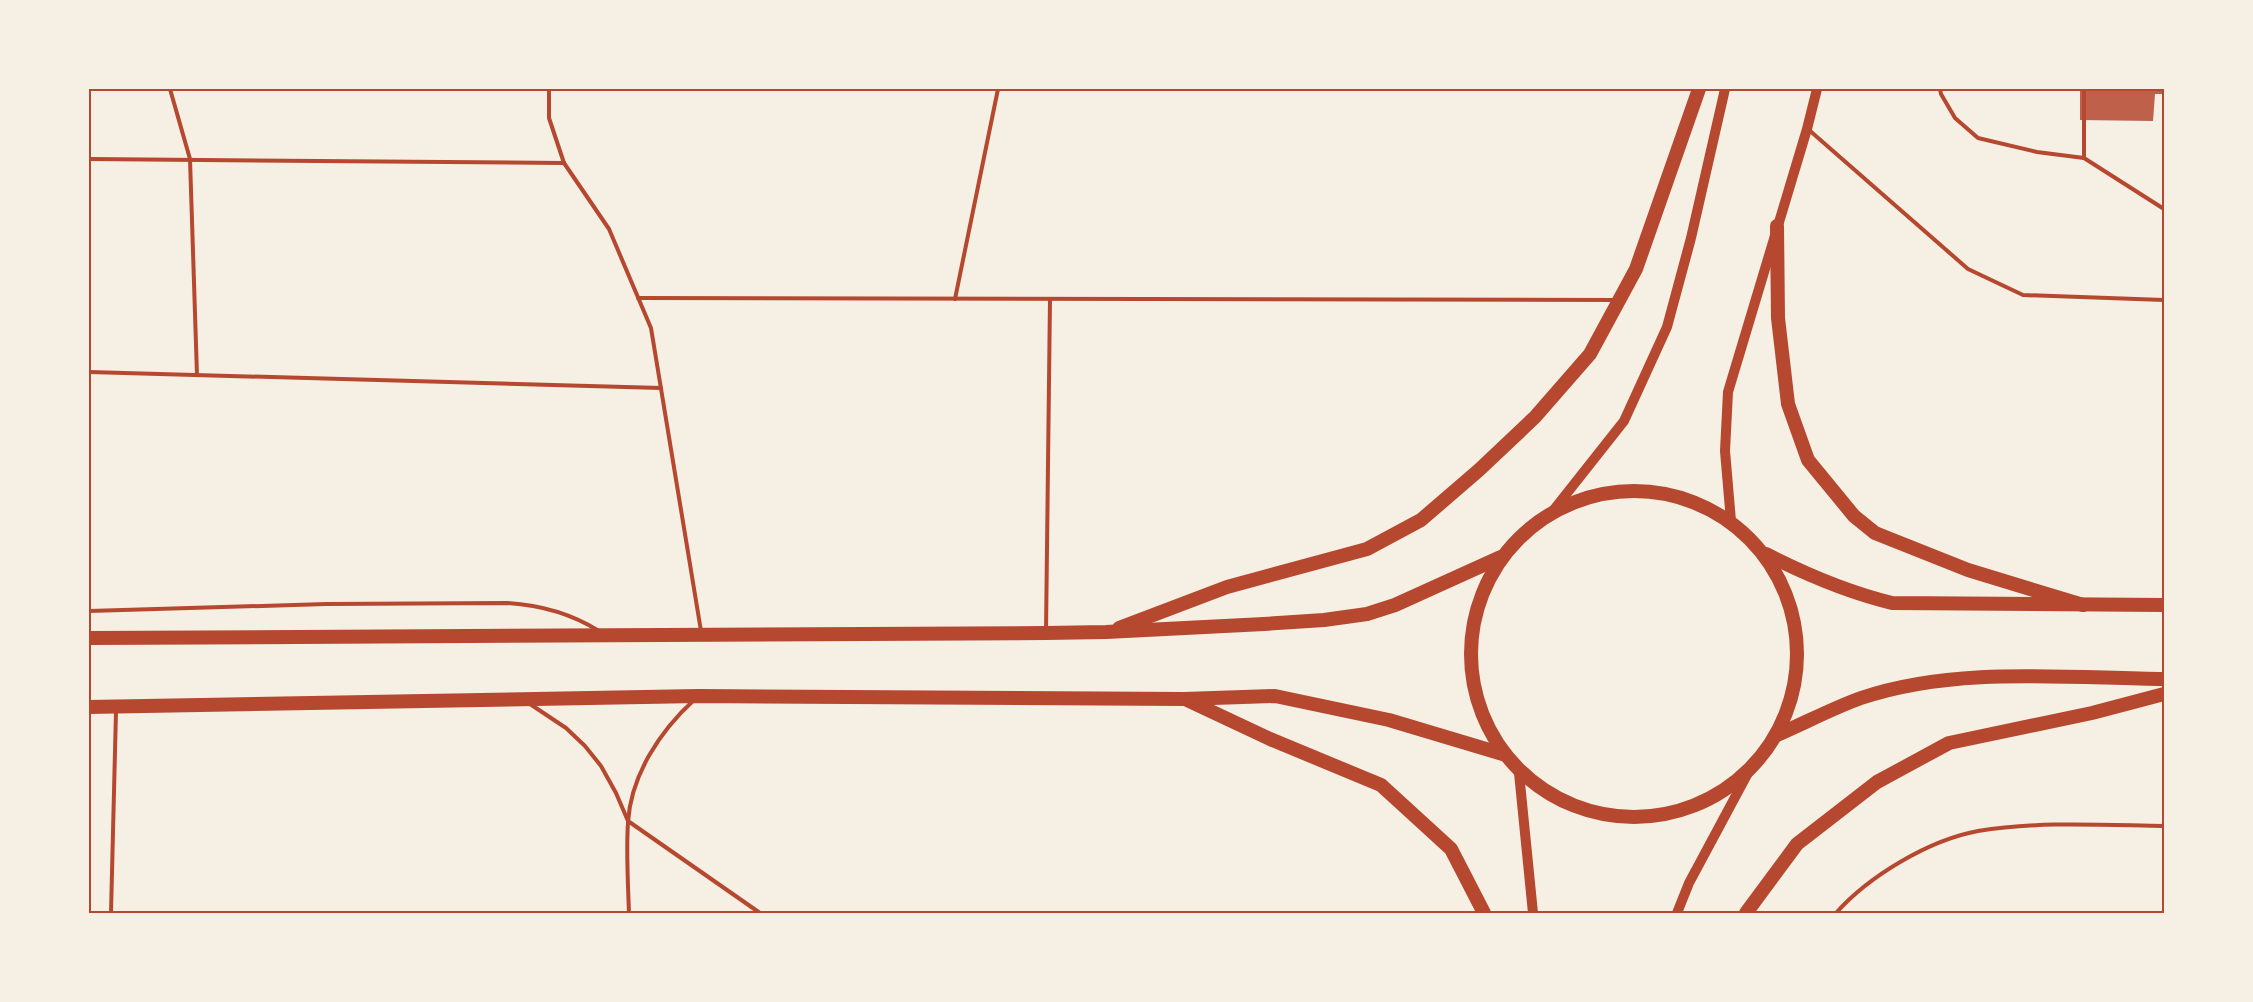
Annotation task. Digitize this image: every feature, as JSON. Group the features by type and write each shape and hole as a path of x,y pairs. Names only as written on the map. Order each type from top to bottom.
{"highway":[{"path":"1106,632 1227,587 1367,549 1421,520 1479,470 1535,417 1590,354 1636,269 1699,89"},
{"path":"1777,226 1778,318 1788,404 1808,460 1854,516 1875,533 1968,570 2083,605"},
{"path":"89,638 701,633 1046,633 1106,632 1324,620 1367,614 1395,605 1501,557 1552,512 1611,490 1675,494 1732,521 1766,554 1808,576 1856,594 1892,603 2164,605"},
{"path":"1501,557 1476,610 1470,638 1470,668 1475,700 1486,725 1519,772 1572,807 1633,819 1695,807 1748,773 1777,735 1794,690 1798,643 1788,596 1766,554"},
{"path":"1777,735 1861,698 1906,687 1971,677 2164,679"},
{"path":"1746,913 1797,844 1877,782 1949,743 2092,713 2164,694"},
{"path":"89,707 698,696 1184,699 1275,696 1389,720 1506,755"},
{"path":"1184,699 1270,739 1382,785 1451,849 1484,913"}],"main road":[{"path":"1552,512 1624,422 1667,326 1691,238 1725,89"},
{"path":"1732,521 1725,451 1728,392 1807,129 1817,89"},
{"path":"1519,772 1533,913"},
{"path":"1677,913 1689,883 1748,773"}],"lane":[{"path":"170,89 190,159 197,375"},
{"path":"548,89 549,118 564,163 609,229 651,328 701,633"},
{"path":"955,299 998,89"},
{"path":"1940,89 1955,118 1978,138 2037,152 2084,158 2164,209"},
{"path":"2084,89 2084,158"},
{"path":"1807,129 1968,269 2023,294 2050,297 2164,300"},
{"path":"89,158 564,163"},
{"path":"638,298 1619,300"},
{"path":"1046,633 1050,299"},
{"path":"89,372 661,388"},
{"path":"89,611 326,604 507,603 533,605 559,611 582,621 605,635"},
{"path":"629,913 628,821 636,787 653,750 666,730 698,696"},
{"path":"522,700 545,712 585,746 601,766 613,786 628,821 760,913"},
{"path":"111,913 116,707"},
{"path":"1836,913 1846,902 1885,871 1929,847 1976,832 2026,825 2164,826"}],"building":[{"path":"2080,89 2164,89 2164,94 2155,94 2153,121 2080,120"}]}
